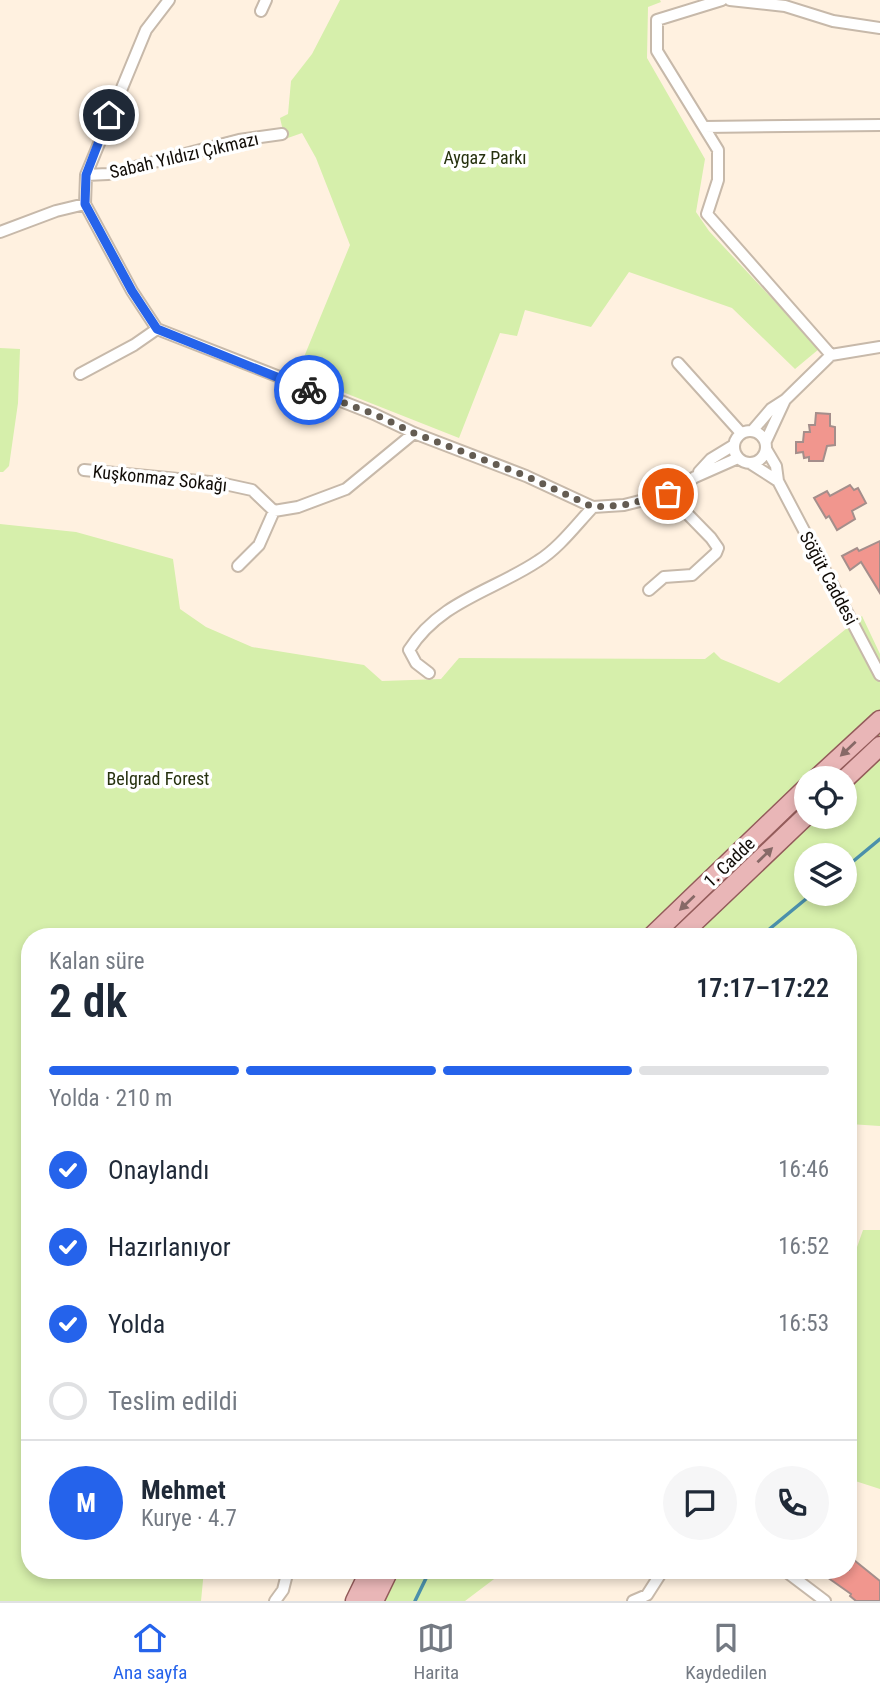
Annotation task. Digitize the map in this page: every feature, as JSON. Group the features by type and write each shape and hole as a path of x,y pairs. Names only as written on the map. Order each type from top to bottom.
{"main road":[{"path":"830,766 880,720"},
{"path":"857,768 880,746"},
{"name":"1. Cadde","path":"660,928 794,800"},
{"name":"1. Cadde","path":"688,928 794,827"},
{"path":"355,1601 366,1579"},
{"path":"374,1601 385,1579"}],"street":[{"path":"169,0 146,30 86,175 85,204 132,291 157,329 526,476 593,507 624,505 668,494 695,477 738,458 778,481"},
{"path":"261,11 266,0"},
{"path":"722,0 657,20 657,51 718,150 718,180 707,214 831,355"},
{"path":"730,0 785,6 833,22 880,28"},
{"path":"704,127 880,125"},
{"name":"Sabah Yıldızı Çıkmazı","path":"86,175 108,174 239,140 282,134"},
{"path":"1,230 85,204"},
{"path":"80,374 134,345 157,329"},
{"path":"695,477 712,459 734,445 741,433 753,430 771,409 785,400 831,355 880,346"},
{"path":"678,363 741,433"},
{"path":"750,463 763,457 785,400"},
{"path":"753,430 761,434 766,445"},
{"path":"239,566 259,545 274,511 298,507 346,489 414,433"},
{"path":"734,445 738,458"},
{"name":"Söğüt Caddesi","path":"766,445 776,466 778,481 880,675"},
{"name":"Kuşkonmaz Sokağı","path":"84,470 220,483 253,490 274,511"},
{"path":"649,590 664,577 692,575 718,548 668,494"},
{"path":"429,673 416,663 410,650 421,632 461,601 539,561 593,507"},
{"path":"275,1601 284,1590 286,1579"},
{"path":"633,1601 648,1598 658,1579"},
{"path":"796,1579 825,1601"}],"green space":[{"name":"Aygaz Parkı","path":"340,0 660,0 661,2 648,7 647,58 705,159 696,212 709,231 819,349 795,369 732,308 629,272 591,327 525,310 517,336 500,333 459,438 297,374 350,245 316,158 302,133 285,139 280,118 288,114 291,81 312,54"},
{"path":"0,348 20,349 18,403 9,466 3,472 0,472"},
{"name":"Belgrad Forest","path":"0,524 76,532 173,559 180,609 206,627 252,647 364,665 382,681 441,679 459,658 705,659 714,652 721,659 779,683 862,616 880,654 880,1126 857,1125 857,928 21,928 21,1579 203,1579 201,1601 0,1601"},
{"path":"863,1230 880,1230 880,1489 857,1482 857,1247"},
{"path":"357,1579 494,1579 465,1601 346,1601"}],"building":[{"path":"816,413 830,414 830,426 835,427 835,445 827,446 823,461 809,461 809,457 804,458 803,452 796,453 796,442 803,442 804,432 810,432 809,425 815,425"},
{"path":"850,485 854,490 858,488 866,503 852,511 855,519 837,530 814,498 827,491 830,496"},
{"path":"880,541 880,593 861,562 850,570 842,556"},
{"path":"857,1562 880,1581 880,1601 856,1601 851,1594 830,1579 857,1579"}],"waterway":[{"path":"857,858 880,839"},
{"path":"771,928 797,906"},
{"path":"415,1601 426,1579"}],"way so far":[{"path":"309,390 526,476 593,507 624,505 668,494"}],"route":[{"path":"109,115 86,175 85,204 132,291 157,329 309,390"}]}
